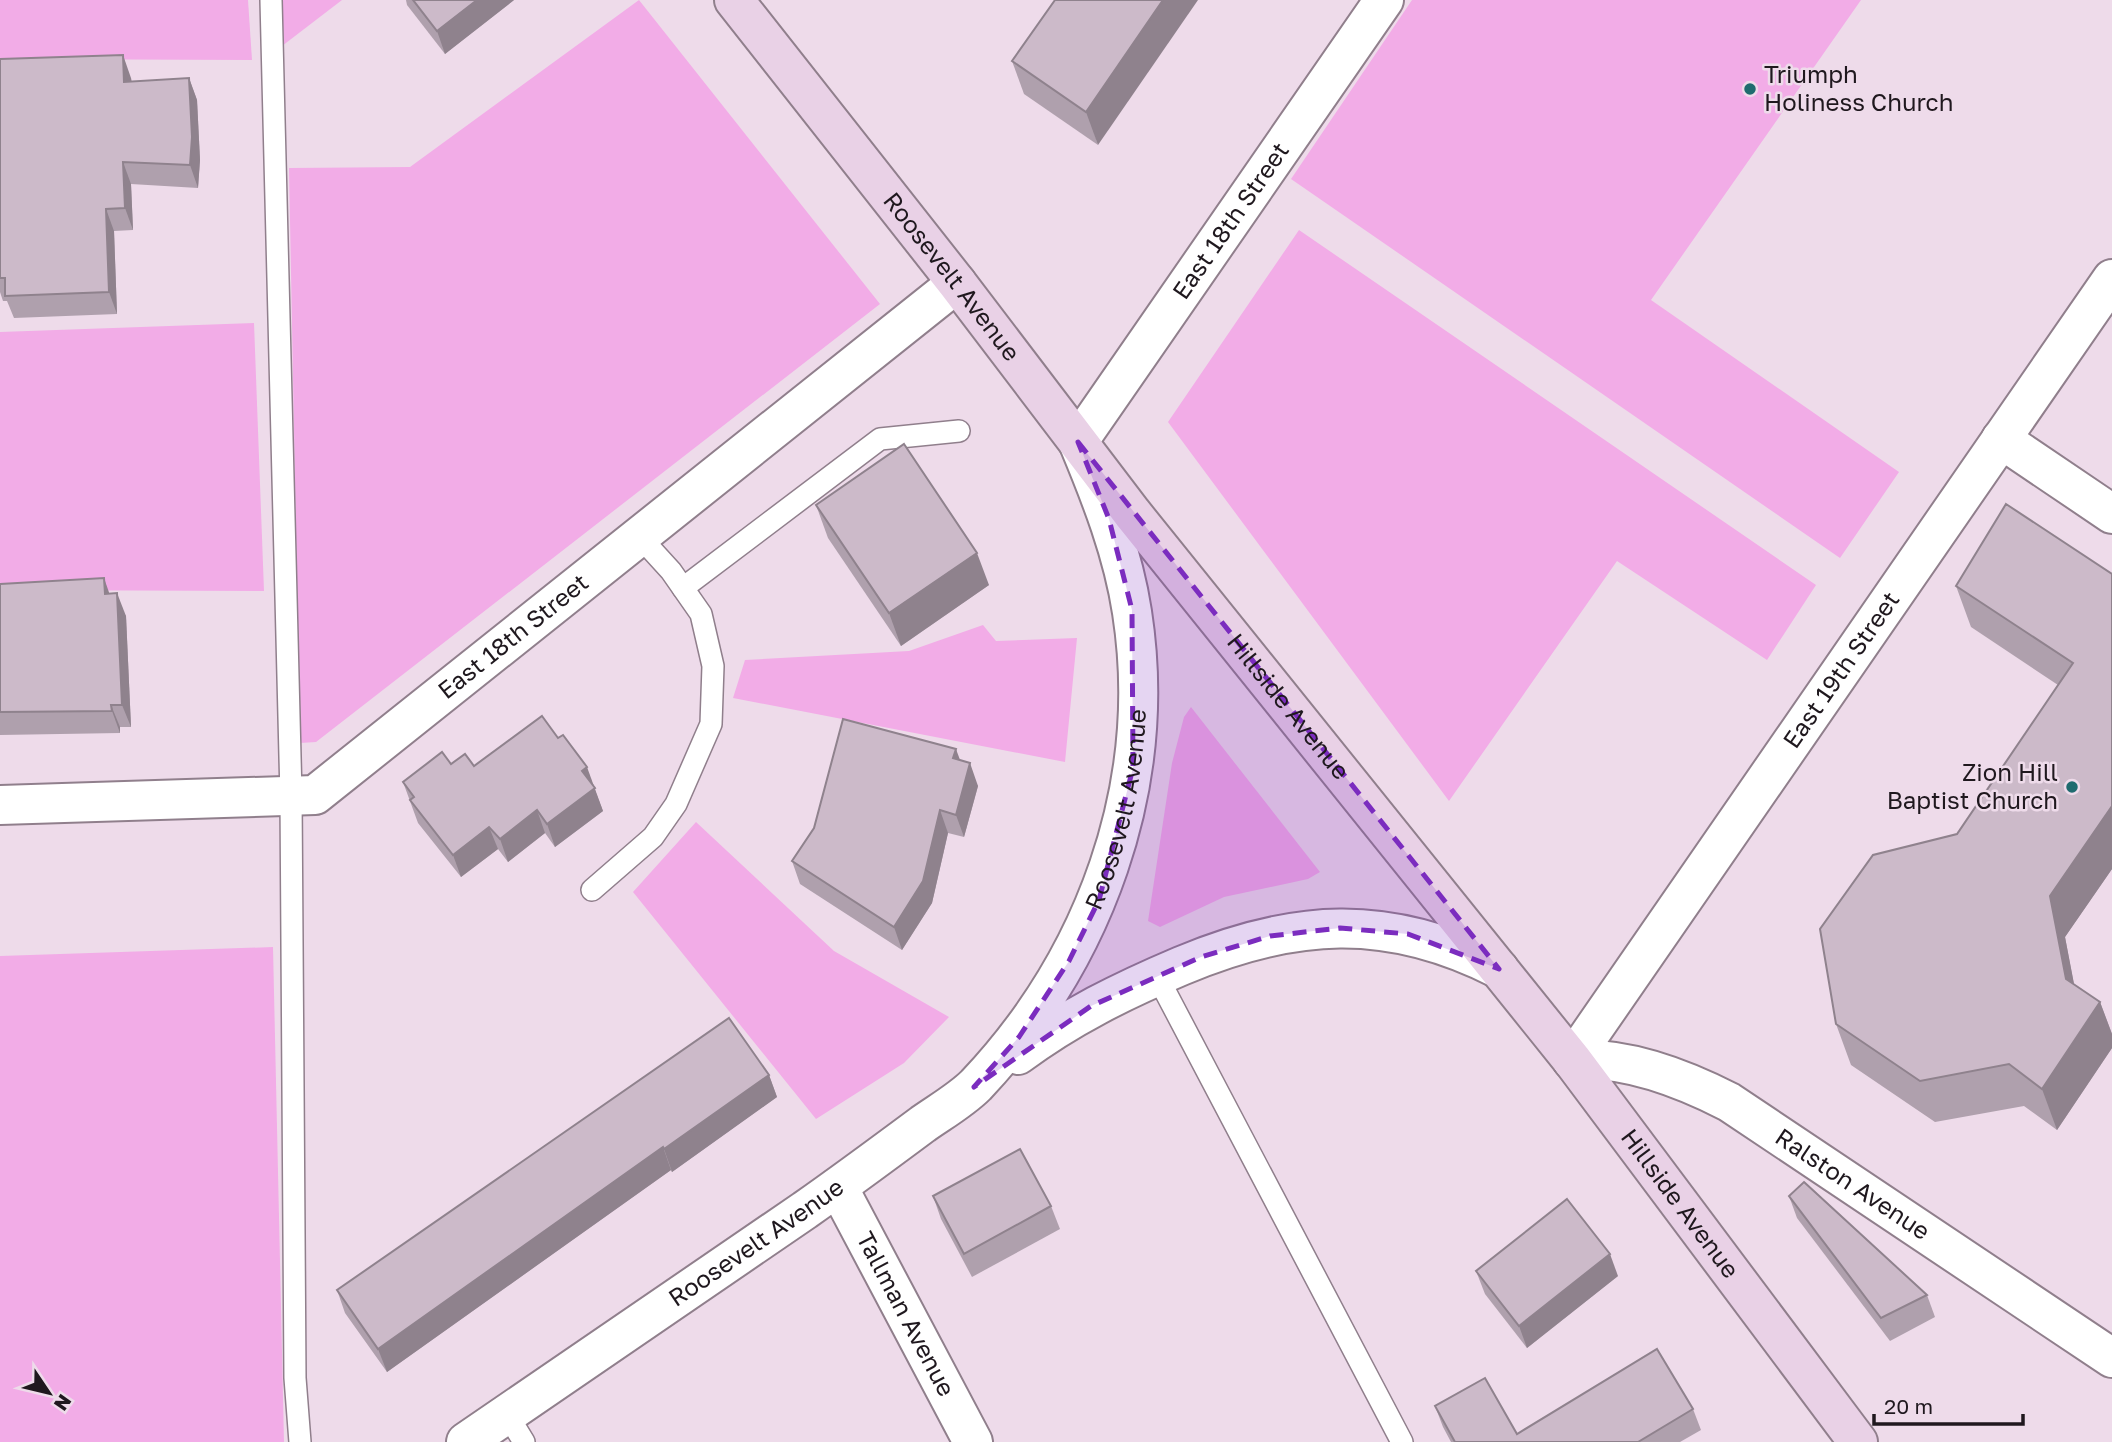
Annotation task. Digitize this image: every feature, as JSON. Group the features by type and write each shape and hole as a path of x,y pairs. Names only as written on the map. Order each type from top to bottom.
{"street":[{"name":"Roosevelt Avenue","path":"466,1442 515,1428 974,1087 1019,1037 1069,961 1099,900 1124,813 1133,768 1136,654 1132,610 1109,520 1078,442 957,283 734,0"},
{"name":"East 18th Street","path":"1078,442 1384,0"},
{"name":"East 19th Street","path":"1572,1060 2112,279"},
{"name":"East 18th Street","path":"0,806 315,795 957,283"},
{"path":"2001,439 2112,514"},
{"name":"Hillside Avenue","path":"1078,442 1132,513 1572,1060 1858,1442"},
{"name":"Hillside Avenue","path":"974,1087 1051,1030 1091,1006 1156,974 1270,936 1293,931 1340,928 1408,934 1455,948 1499,969"},
{"name":"Ralston Avenue","path":"1572,1060 1586,1059 1640,1067 1692,1084 1729,1102 2112,1358"},
{"name":"Tallman Avenue","path":"838,1187 973,1442"}],"lane":[{"path":"271,0 290,796 295,1378 300,1442"},
{"path":"683,588 880,439 960,431"},
{"path":"592,890 653,836 676,804 711,724 713,666 701,614 640,537"},
{"path":"1156,974 1402,1442"}],"highlighted area":[{"path":"1078,442 1499,969 1408,934 1340,928 1270,936 1201,957 1091,1006 974,1087 1019,1037 1069,961 1099,900 1133,768 1132,610 1109,519"}],"shaded area":[{"path":"0,0 248,0 252,60 0,59"},
{"path":"281,0 342,0 282,46"},
{"path":"639,0 880,304 316,742 300,743 289,168 410,167"},
{"path":"1412,0 1861,0 1651,300 1899,472 1840,558 1291,179"},
{"path":"1299,230 1816,585 1767,660 1617,561 1449,801 1168,422"},
{"path":"254,323 264,591 0,590 0,332"},
{"path":"983,625 996,641 1077,638 1065,762 733,698 745,660 909,651"},
{"path":"1191,707 1320,872 1308,879 1224,897 1160,927 1148,921 1172,763 1184,717"},
{"path":"696,822 834,951 949,1017 904,1063 816,1119 633,892"},
{"path":"273,947 284,1442 0,1442 0,956"}],"building":[{"path":"413,0 477,0 437,31"},
{"path":"1055,0 1163,0 1086,112 1012,61"},
{"path":"123,55 124,82 189,78 192,137 190,165 123,162 125,208 106,209 109,292 5,296 5,278 0,278 0,59"},
{"path":"904,444 977,553 889,613 816,505"},
{"name":"Zion Hill Baptist Church","path":"2006,504 2112,574 2112,806 2050,896 2066,979 2100,1002 2042,1089 2009,1064 1920,1081 1836,1024 1820,929 1873,855 1957,834 2073,663 1956,586"},
{"path":"104,578 105,594 117,593 122,705 111,705 112,711 0,712 0,584"},
{"path":"542,716 558,738 563,735 587,767 582,771 595,788 547,824 537,810 500,839 489,827 453,855 410,800 414,797 403,782 442,752 451,764 465,754 474,766"},
{"path":"843,719 956,749 953,758 970,763 956,815 940,810 923,881 894,927 792,861 814,828"},
{"path":"729,1018 769,1075 378,1349 337,1290"},
{"path":"1020,1149 1051,1206 964,1254 933,1196"},
{"path":"1804,1182 1927,1295 1881,1318 1789,1196"},
{"path":"1567,1199 1610,1254 1519,1326 1476,1271"},
{"path":"1657,1349 1693,1409 1638,1442 1455,1442 1435,1406 1485,1378 1517,1434"}],"place":[{"name":"Triumph Holiness Church","path":"1750,89"},
{"name":"Zion Hill Baptist Church","path":"2072,787"}]}
